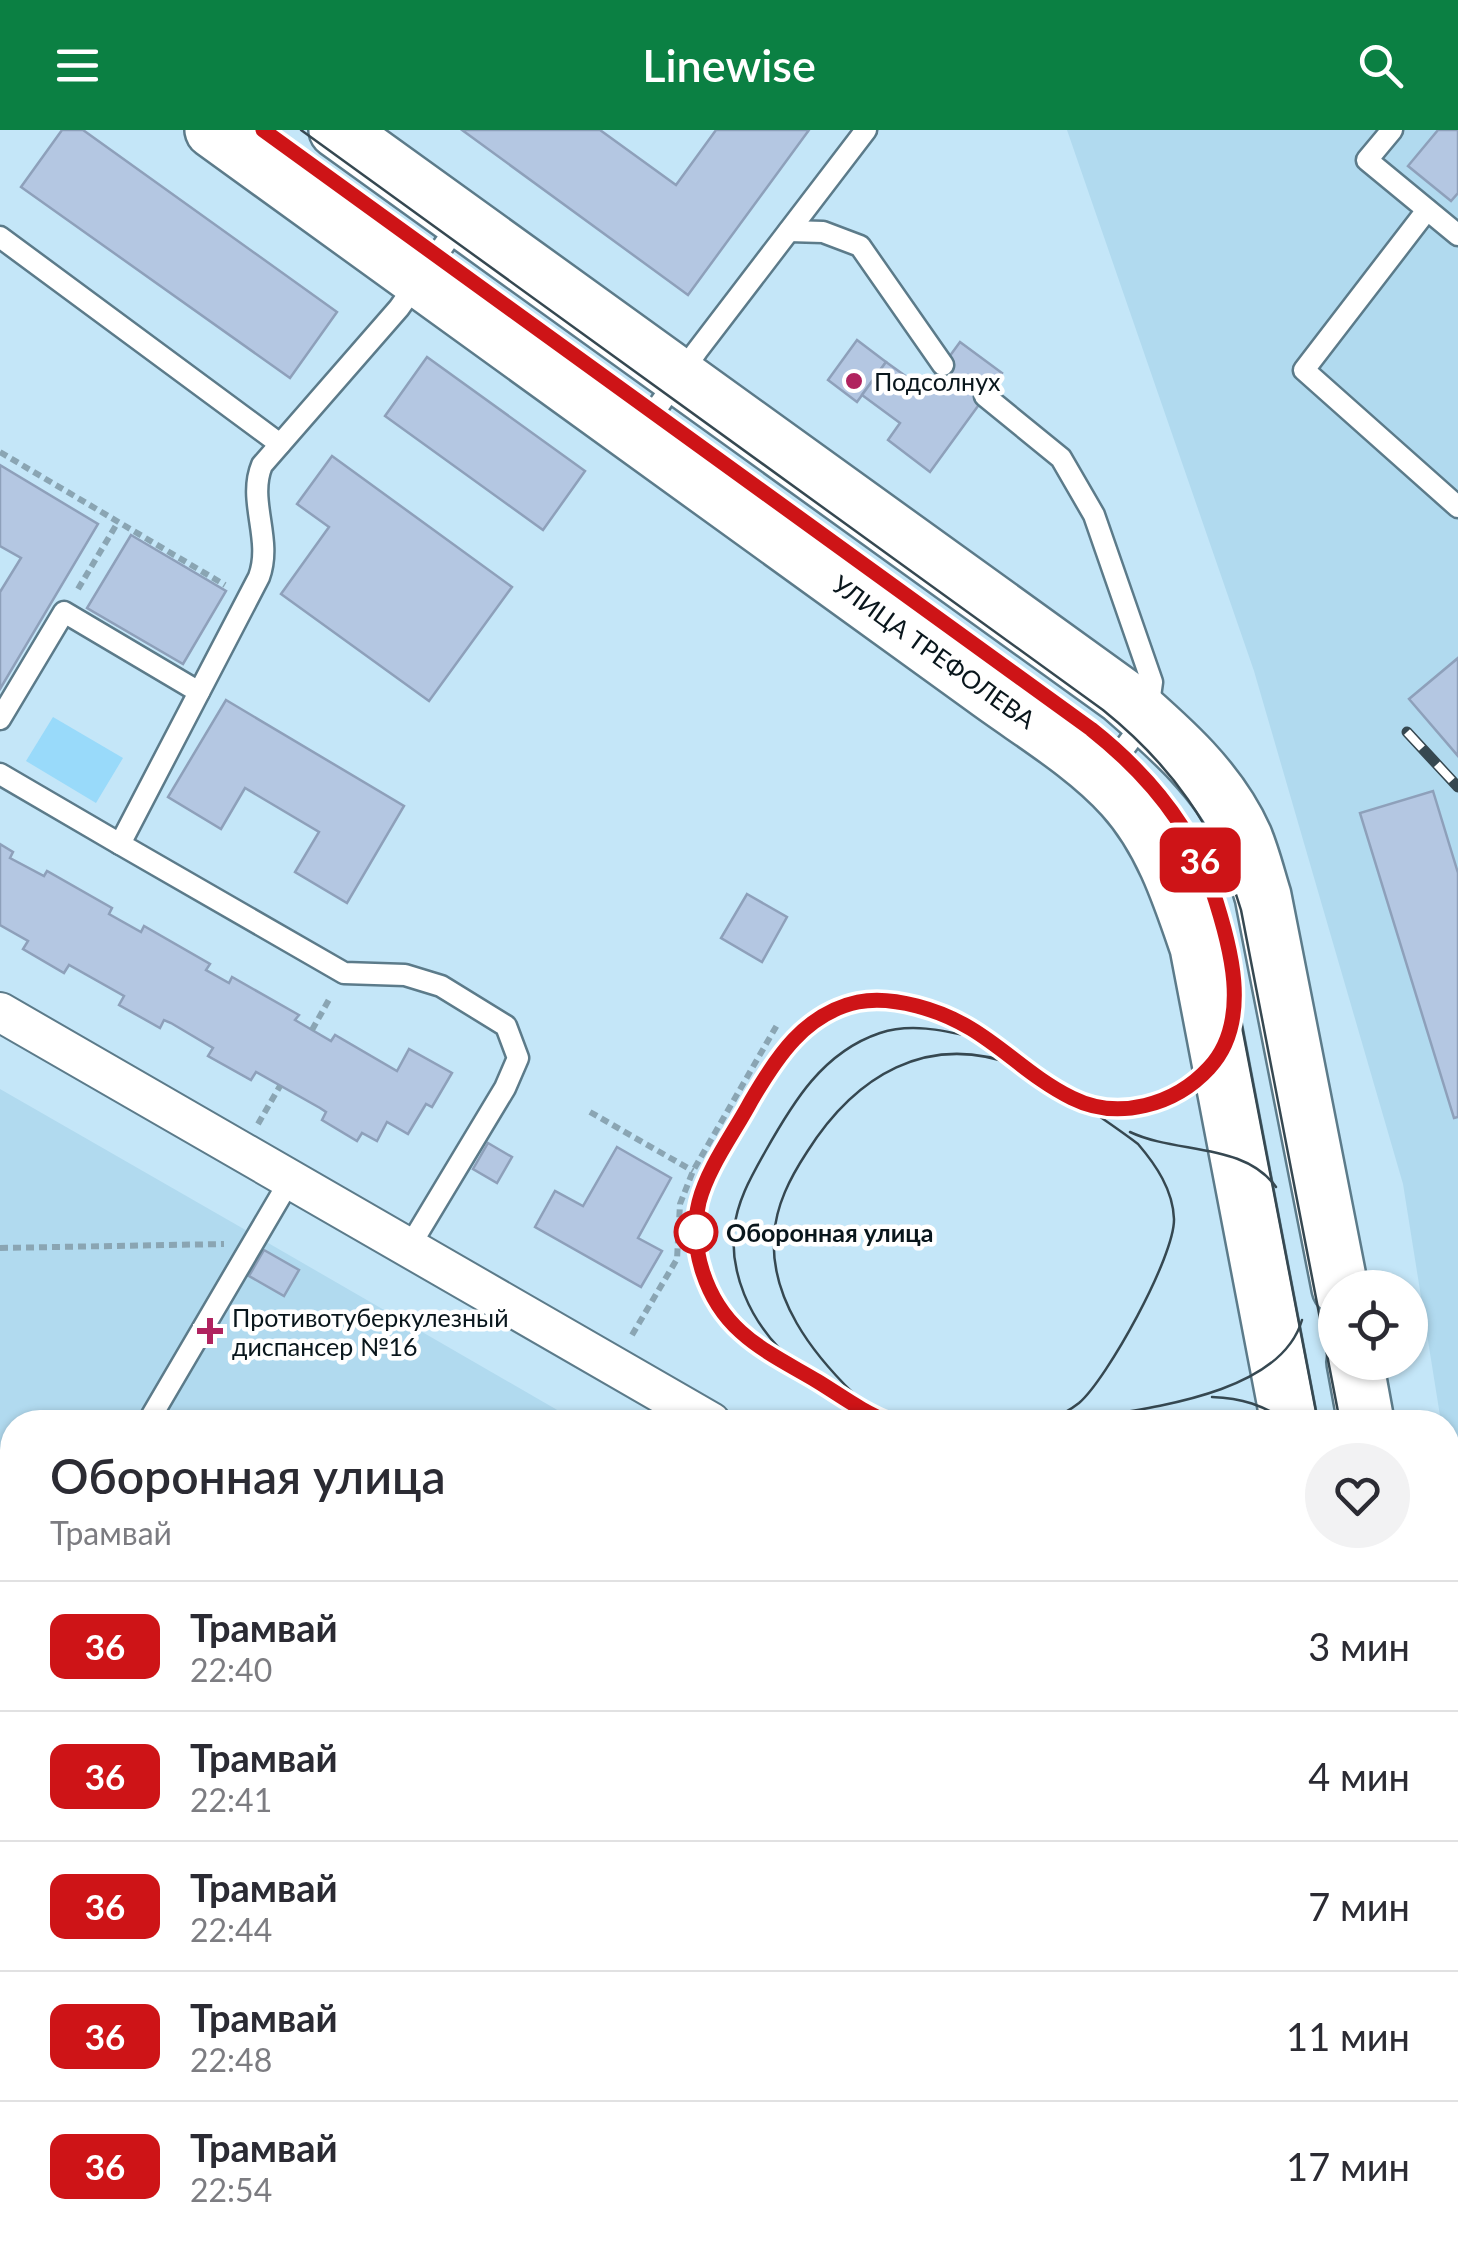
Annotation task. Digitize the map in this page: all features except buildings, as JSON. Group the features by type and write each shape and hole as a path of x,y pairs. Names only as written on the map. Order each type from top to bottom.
{"street":[{"name":"УЛИЦА ТРЕФОЛЕВА","path":"213,130 983,687 1122,795 1153,836 1177,885 1198,947 1287,1410"},
{"path":"337,130 1050,643 1174,741 1212,784 1243,836 1263,896 1337,1270"},
{"path":"0,1012 690,1410"},
{"path":"1358,1380 1364,1410"}],"lane":[{"path":"636,436 866,130"},
{"path":"1392,130 1366,160 1458,235"},
{"path":"1427,210 1304,370 1458,507"},
{"path":"120,844 265,560 256,479 262,465 421,280 462,220"},
{"path":"790,231 823,232 860,246 944,365"},
{"path":"0,237 280,444"},
{"path":"985,396 1061,458 1094,515 1152,682 1147,718 1102,777"},
{"path":"0,719 64,612 199,692"},
{"path":"0,774 344,973 405,974 441,986 506,1026 518,1058 505,1088 408,1248"},
{"path":"155,1410 290,1180"}],"path":[{"path":"0,452 248,598"},
{"path":"64,612 118,522"},
{"path":"312,1030 344,973"},
{"path":"626,1345 676,1259 680,1204 693,1171 777,1025"},
{"path":"255,1130 280,1086"},
{"path":"590,1112 693,1171"},
{"path":"0,1248 252,1244"}],"shaded area":[{"path":"1067,130 1458,130 1458,1410 1439,1410 1428,1341 1428,1270 1417,1270 1403,1184 1254,671"},
{"path":"53,717 123,758 96,803 26,761"},
{"name":"Противотуберкулезный диспансер №16","path":"0,1089 557,1410 0,1410"}],"tram line":[{"path":"263,130 1091,729 1153,789 1198,859 1220,912 1316,1410"},
{"name":"36","path":"263,130 1091,729 1140,772 1161,797 1210,881 1236,984 1228,1039 1214,1063 1193,1085 1169,1099 1140,1107 1106,1109 1072,1098 979,1031 940,1012 894,1000 860,1002 831,1010 787,1046 770,1069 708,1178 696,1232 699,1261 724,1314 742,1334 866,1410"},
{"path":"301,130 1103,710 1170,775 1204,824 1241,910 1338,1410"},
{"path":"869,1410 742,1333 709,1287 696,1232 699,1208 725,1144 789,1047 831,1010 860,1002 890,1000 931,1008 987,1037 1138,1144 1167,1188 1174,1219 1164,1260 1106,1369 1069,1410"},
{"path":"1091,1104 1131,1108 1173,1097 1191,1086 1220,1056 1229,1033 1233,1005"},
{"path":"780,1349 760,1324 744,1294 735,1263 734,1230 745,1190 787,1115 826,1066 880,1033 914,1028 972,1037"},
{"path":"854,1394 809,1343 779,1282 774,1236 790,1182 826,1125 847,1102 896,1067 953,1054 1018,1066"},
{"path":"1130,1132 1228,1156 1262,1173 1276,1187"},
{"path":"1135,1410 1201,1396 1235,1384 1265,1367 1288,1347 1302,1320"},
{"path":"1212,1397 1267,1410"}],"railway":[{"path":"1407,732 1458,787"}],"place":[{"name":"Подсолнух","path":"854,381"},
{"name":"Оборонная улица","path":"696,1232"},
{"name":"Противотуберкулезный диспансер №16","path":"210,1331"}]}
